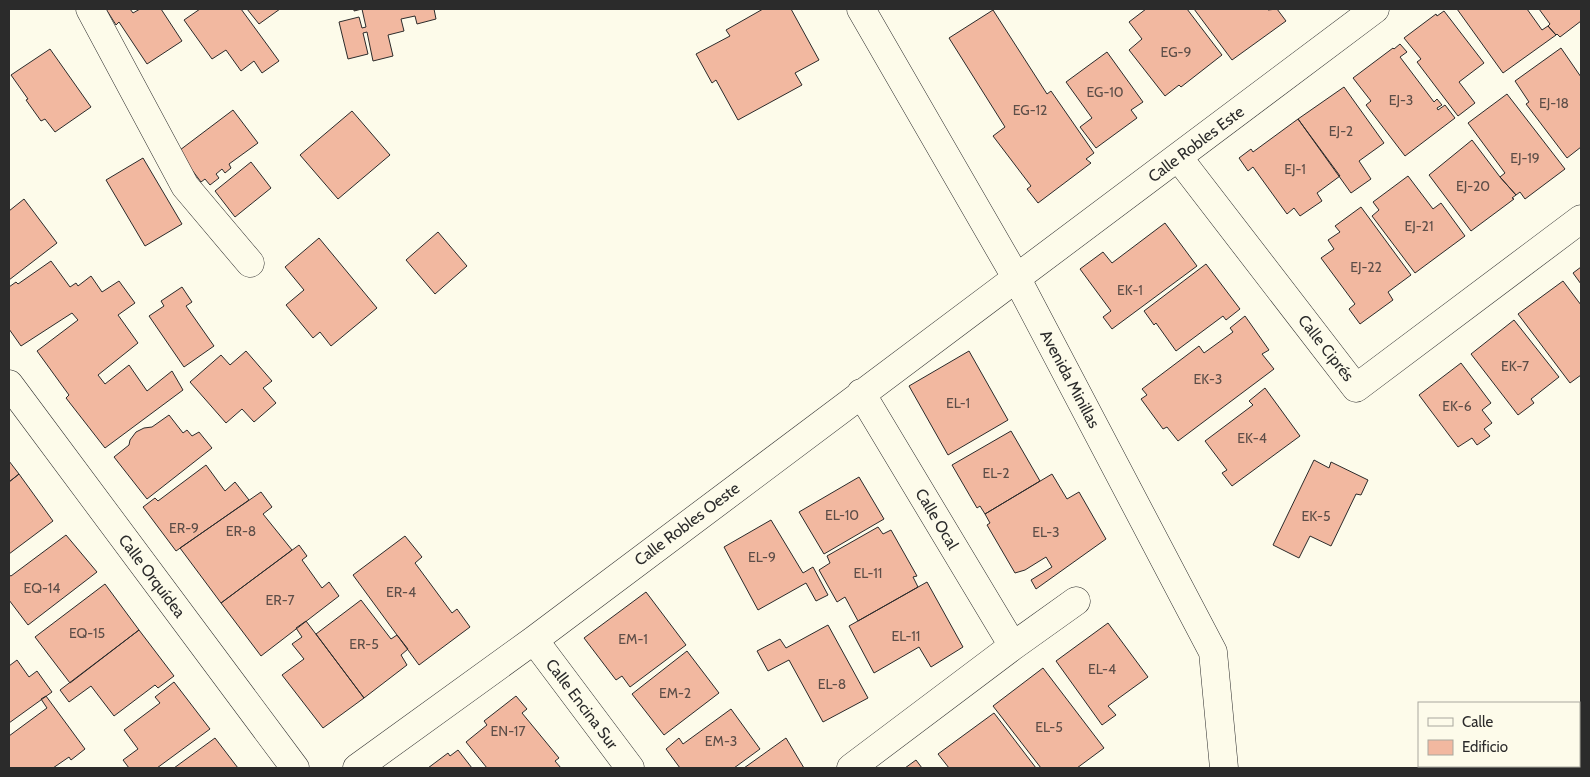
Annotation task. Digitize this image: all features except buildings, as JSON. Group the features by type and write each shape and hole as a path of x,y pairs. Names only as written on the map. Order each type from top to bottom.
{"street":[{"path":"90,9 185,186 250,263"},
{"name":"Avenida Minillas","path":"861,9 1017,279 1214,652 1224,768"},
{"name":"Calle Robles Este","path":"1017,279 1375,9"},
{"name":"Calle Ciprés","path":"1178,157 1356,388 1581,219"},
{"name":"Calle Robles Oeste","path":"357,768 534,640 860,393 1017,279"},
{"name":"Calle Orquídea","path":"9,384 295,768"},
{"name":"Calle Ocal","path":"860,393 1013,646"},
{"path":"851,768 1076,601"},
{"name":"Calle Encina Sur","path":"534,640 630,768"}]}
